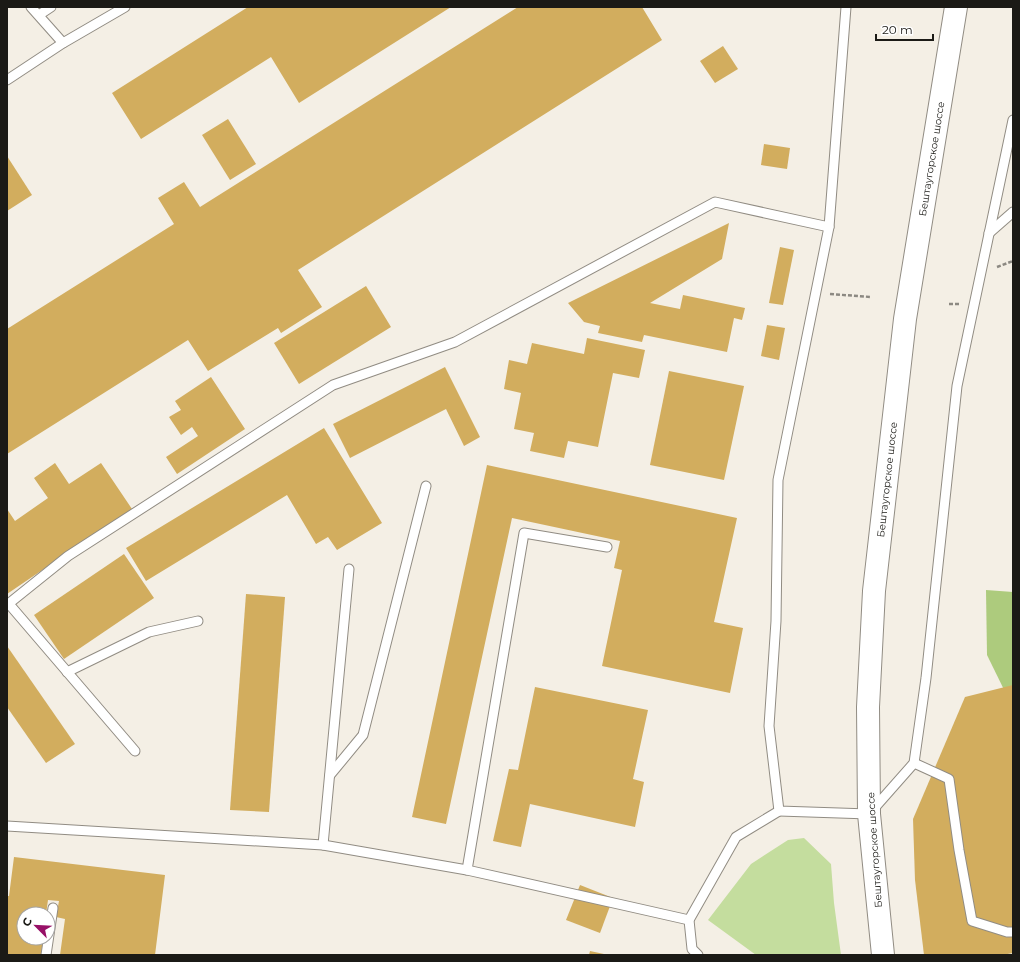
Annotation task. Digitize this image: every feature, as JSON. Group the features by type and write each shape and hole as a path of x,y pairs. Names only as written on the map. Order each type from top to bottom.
{"main road":[{"name":"Бештаугорское шоссе","path":"883,955 869,814 868,707 874,591 905,319 956,7"}],"lane":[{"path":"31,7 63,44"},
{"path":"39,15 51,7"},
{"path":"7,80 125,7"},
{"path":"778,811 769,726 776,621 778,480 829,227 846,7"},
{"path":"698,955 692,949 689,920 736,837 778,811 869,814 914,763 927,670 956,386 1013,120"},
{"path":"135,751 8,604 68,556 333,385 455,342 715,202 829,227"},
{"path":"988,233 1013,212"},
{"path":"330,774 363,735 426,486"},
{"path":"467,870 524,533 607,547"},
{"path":"323,845 349,569"},
{"path":"67,672 149,632 198,621"},
{"path":"914,763 950,779 959,850 972,921 1007,932 1013,932"},
{"path":"7,826 323,845 467,870 689,920"}],"path":[{"path":"815,293 871,297"}],"green space":[{"path":"986,590 1013,592 1013,708 987,655"},
{"path":"804,838 831,864 834,903 841,955 756,955 708,920 751,864 788,840"}],"building":[{"path":"248,7 451,7 299,103 271,57 141,139 112,93"},
{"path":"518,7 642,7 662,40 298,270 322,307 281,333 278,328 208,371 188,340 7,454 7,329 174,224 158,198 184,182 200,207"},
{"path":"723,46 738,69 715,83 700,61"},
{"path":"228,119 256,164 230,180 202,135"},
{"path":"764,144 790,148 787,169 761,165"},
{"path":"7,156 32,195 7,211"},
{"path":"729,223 722,259 650,303 680,309 683,295 745,308 742,320 734,318 727,352 644,335 642,342 598,333 600,326 584,322 568,303"},
{"path":"780,247 794,250 783,305 769,303"},
{"path":"366,286 391,327 299,384 274,343"},
{"path":"767,325 785,328 779,360 761,356"},
{"path":"587,338 645,350 639,378 613,373 598,447 568,441 564,458 530,451 534,433 514,429 521,393 504,389 509,360 527,364 532,343 584,354"},
{"path":"445,367 480,437 464,446 446,409 350,458 333,424"},
{"path":"669,371 744,386 724,480 650,465"},
{"path":"211,377 245,429 177,474 166,457 198,436 192,427 181,435 169,417 181,410 175,401"},
{"path":"324,428 382,523 337,550 328,537 316,544 287,495 146,581 126,548"},
{"path":"55,463 69,484 101,463 132,509 7,594 7,509 15,521 48,498 34,478"},
{"path":"487,465 737,518 714,622 743,628 730,693 602,666 622,570 614,568 620,541 512,518 446,824 412,817"},
{"path":"124,554 154,598 64,659 34,615"},
{"path":"246,594 285,597 269,812 230,810"},
{"path":"7,646 75,744 46,763 7,707"},
{"path":"1013,685 1013,953 1002,955 924,955 915,880 913,819 965,697"},
{"path":"535,687 648,710 633,779 644,782 635,827 530,804 521,847 493,841 509,769 518,770"},
{"path":"14,857 165,875 155,955 60,955 65,919 56,917 59,901 48,900 47,906 16,906 16,946 42,946 41,955 7,955 7,896 9,896"},
{"path":"580,885 613,898 600,933 566,920"},
{"path":"590,951 604,954 604,955 589,955"}]}
